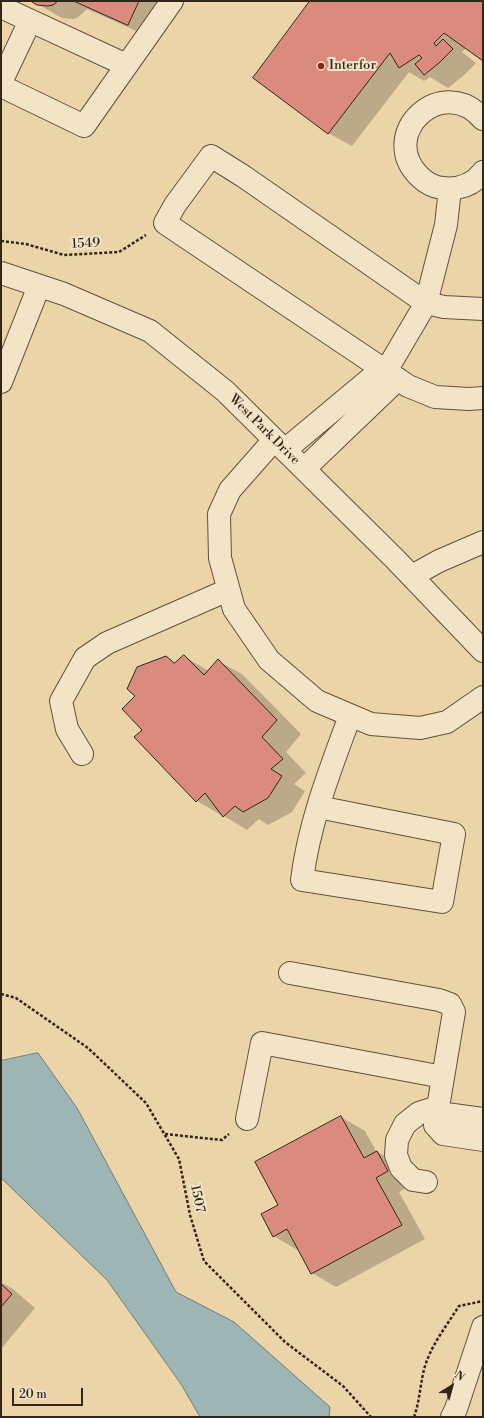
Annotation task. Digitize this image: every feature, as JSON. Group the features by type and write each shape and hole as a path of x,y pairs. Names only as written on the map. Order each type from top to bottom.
{"street":[{"path":"1,86 84,126 172,1"},
{"path":"1,7 126,65"},
{"path":"1,82 30,21"},
{"path":"483,119 477,112 464,104 450,102 436,104 424,110 414,120 408,132 405,145 408,159 414,171 424,181 436,187 450,189 465,186 478,179 483,172"},
{"path":"483,309 444,307 426,303 249,180 210,156 175,205 165,223 408,386 435,397 469,399 483,398"},
{"path":"304,469 389,373 426,303 446,225 450,189"},
{"name":"West Park Drive","path":"1,274 64,294 150,331 225,391 412,576 483,651"},
{"path":"1,382 39,286"},
{"path":"389,373 280,445 230,490 219,514 220,558 228,590 234,609 269,660 317,701 350,716 371,724 420,728 446,722 483,697"},
{"path":"412,576 439,561 483,542"},
{"path":"82,754 67,729 61,701 85,658 106,643 228,590"},
{"path":"318,807 454,834 442,902 302,880 305,856 323,788 350,716"},
{"path":"290,973 439,1000 450,1004 454,1012 436,1116 443,1134 483,1140"},
{"path":"247,1119 262,1043 443,1077"},
{"path":"426,1182 413,1180 401,1168 396,1155 397,1140 405,1124 419,1113 436,1116 446,1114 483,1119"},
{"path":"452,1417 483,1327"}],"path":[{"name":"1549","path":"1,241 26,244 64,255 119,252 165,223"},
{"name":"1507","path":"1,994 16,998 88,1048 146,1103 179,1159 190,1215 204,1261 285,1342 343,1386 371,1417"},
{"path":"165,1134 222,1140 247,1119"},
{"path":"414,1417 426,1364 440,1334 458,1306 483,1301"}],"water":[{"path":"38,1053 77,1108 176,1292 234,1322 330,1407 329,1417 200,1417 181,1384 107,1280 1,1178 1,1061"}],"building":[{"path":"31,1 58,1 53,5 48,6 37,5"},
{"path":"74,1 139,1 128,25"},
{"name":"Interfor","path":"310,1 483,1 483,61 444,33 434,43 436,46 443,39 453,49 424,75 415,64 422,58 419,55 399,68 390,53 328,134 253,78"},
{"path":"184,655 204,675 218,659 277,720 262,737 283,759 271,769 282,776 268,798 243,812 235,806 223,817 205,793 196,802 134,737 142,730 122,709 135,696 127,689 137,667 166,656 174,663"},
{"path":"341,1116 364,1158 377,1151 388,1171 376,1178 402,1225 311,1274 287,1229 273,1237 261,1214 278,1205 255,1162"},
{"path":"1,1284 12,1294 1,1307"}],"place":[{"name":"Interfor","path":"321,66"}]}
